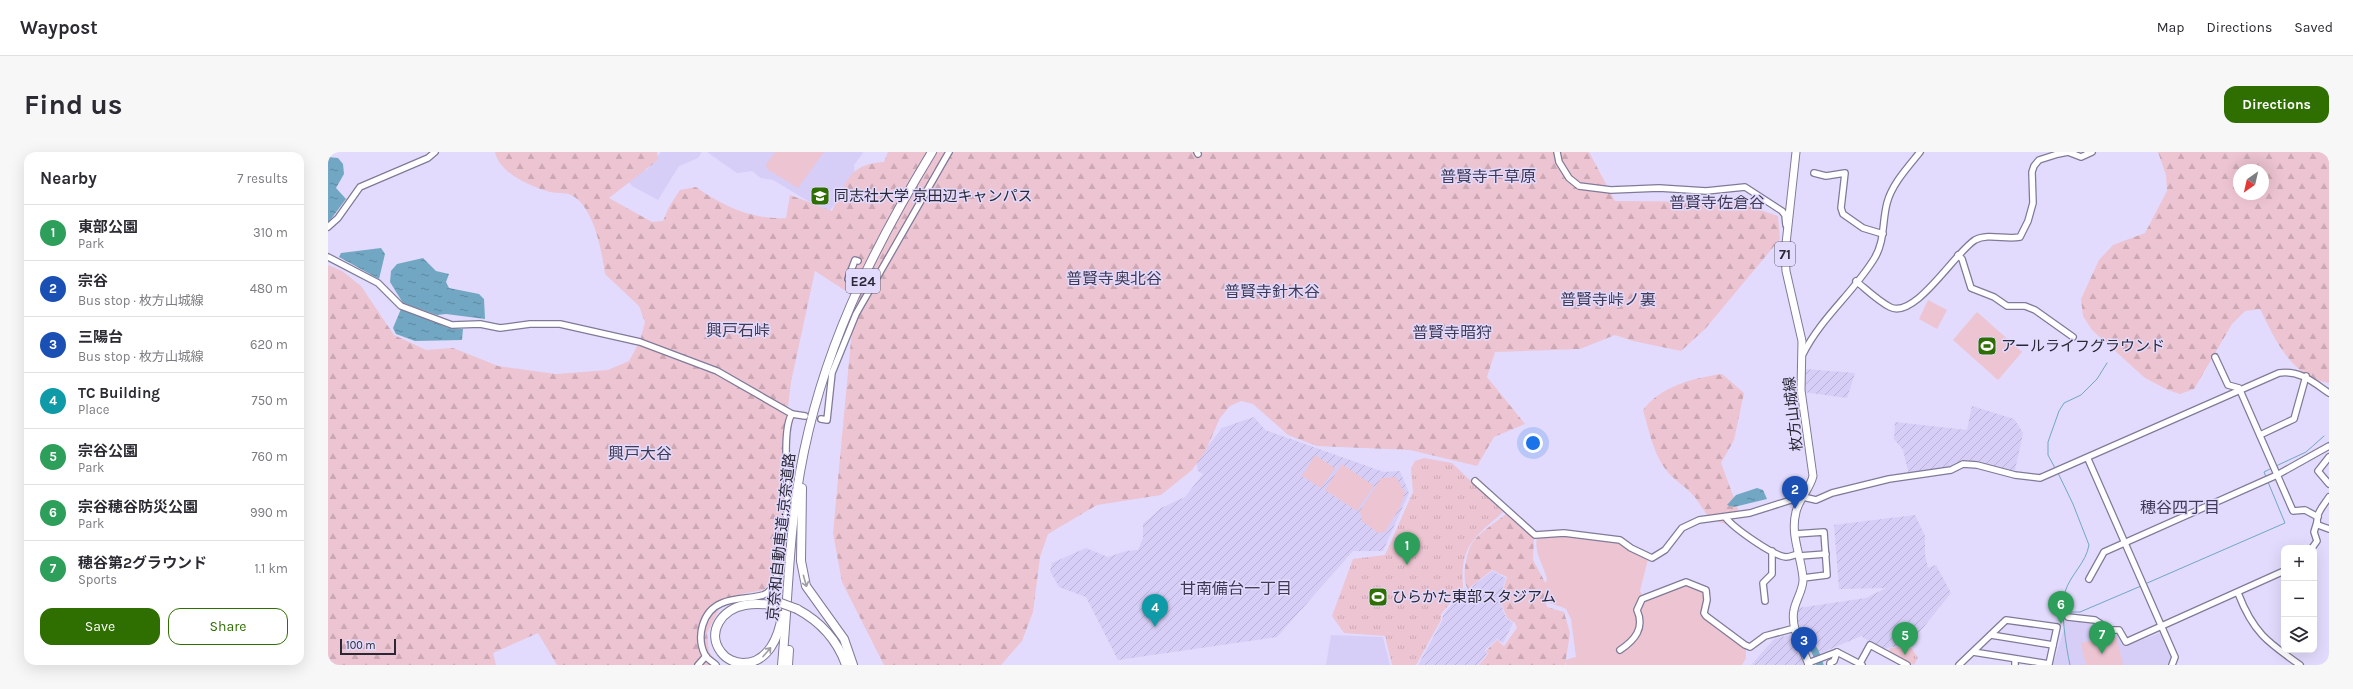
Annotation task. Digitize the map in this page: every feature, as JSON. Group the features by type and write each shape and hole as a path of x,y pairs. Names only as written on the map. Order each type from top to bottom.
{"highway":[{"name":"京奈和自動車道;京奈道路","path":"782,665 800,490 821,395 844,324 876,254 933,152"},
{"name":"京奈和自動車道;京奈道路","path":"788,665 800,490"},
{"path":"778,604 746,604 736,607 724,615 717,624 715,634 715,639 722,653 734,661 753,662 763,656 773,644 781,623 800,490"},
{"path":"800,490 801,561 806,586 844,639 853,665"},
{"path":"730,665 719,656 712,643 712,630 718,616 732,605 744,601 778,604 797,611 827,631 839,648 846,665"},
{"path":"797,611 824,633 838,654 842,665"}],"main road":[{"name":"枚方山城線","path":"1796,152 1788,226 1786,271 1802,354 1801,390 1813,476 1796,510 1794,534 1804,578"},
{"path":"1804,578 1794,610 1795,628 1813,661"}],"street":[{"path":"328,228 338,218 360,187 428,158 435,152"},
{"path":"821,419 827,420 832,373 856,314 948,152"},
{"path":"1557,152 1559,162 1569,178 1579,186 1611,190 1659,188 1706,191 1745,187 1782,211 1788,226"},
{"path":"1802,354 1820,326 1879,251 1889,198 1904,172 1920,152"},
{"path":"1856,281 1891,307 1902,309 1917,301 1958,255 1976,239 2020,237 2028,221 2033,203 2032,172 2034,166 2040,160 2068,152 2081,157 2092,152"},
{"path":"1814,173 1826,176 1845,173 1841,208 1843,214 1863,228 1882,234"},
{"path":"1958,255 1962,259 1971,288 1994,297 2007,306 2025,306 2035,310 2073,337"},
{"path":"328,257 378,283 401,306 452,325 460,326 474,324 500,328 530,324 560,324 640,342 717,371 792,414 805,416"},
{"path":"848,279 855,260 858,261"},
{"path":"2215,357 2228,385 2239,388 2294,511 2305,510 2318,520 2318,525 2329,528"},
{"path":"1474,481 1535,535 1564,533 1620,540 1631,548 1652,558 1665,550 1682,528 1689,524 1722,516 1726,518 1750,513 1791,500 1816,500 1832,493 1889,479 1951,470 1963,464 2015,476 2040,478 2088,459 2279,373 2289,372 2306,376 2329,393"},
{"path":"2260,435 2294,419 2299,409 2306,376"},
{"path":"716,665 706,656 700,631 712,611 720,604 732,599 764,594 772,589 776,579 778,549 787,515 787,434 788,418 792,414"},
{"path":"2089,579 2104,552 2277,475 2329,446"},
{"path":"2329,458 2318,471 2329,484"},
{"path":"2088,459 2175,657 2172,665"},
{"path":"2314,545 2317,541 2314,532 2329,497"},
{"path":"1726,518 1735,528 1772,551 1786,557 1826,554"},
{"path":"1794,534 1824,532 1827,575 1804,578"},
{"path":"1765,601 1763,583 1772,574 1772,551"},
{"path":"2068,617 2095,620 2110,630 2119,630 2126,642 2281,572"},
{"path":"1620,650 1638,634 1640,618 1637,610 1642,599 1686,582 1706,590 1707,600 1704,613 1706,616 1745,645 1754,646 1765,636 1795,628"},
{"path":"2238,593 2245,612 2260,635 2300,665"},
{"path":"1959,665 2006,620 2057,627 2049,664 2015,662 1973,652"},
{"path":"1991,635 2053,646"},
{"path":"1813,661 1837,652 1860,664 1870,645 1907,665"},
{"path":"1830,665 1837,652"},
{"path":"698,665 706,656"}],"shaded area":[{"path":"661,152 702,152 698,158 679,166 658,200 632,186 629,182 637,172 647,170"},
{"name":"同志社大学 京田辺キャンパス","path":"707,152 863,153 854,165 855,176 828,213 773,180 761,178 752,171 737,173"},
{"path":"1805,369 1855,373 1847,398 1803,392"},
{"path":"1972,406 2014,419 2023,433 2014,475 1961,462 1951,469 1909,475 1903,450 1894,439 1895,422 1967,430"},
{"path":"1254,417 1265,430 1384,472 1400,471 1409,493 1383,551 1353,551 1277,637 1118,660 1086,597 1059,587 1050,571 1052,563 1086,548 1108,557 1126,551 1138,550 1143,538 1143,524 1161,508 1185,497 1203,474 1198,471 1196,461 1222,428"},
{"path":"1915,515 1925,536 1925,554 1928,568 1936,565 1951,593 1910,644 1881,649 1861,636 1819,654 1795,621 1798,608 1866,598 1886,588 1839,589 1834,525"},
{"path":"1492,571 1506,578 1499,599 1506,618 1513,623 1503,643 1497,639 1485,650 1487,654 1478,665 1418,665 1442,621 1443,615 1465,588 1468,590"},
{"path":"2067,619 2094,623 2112,634 2119,633 2126,646 2160,633 2172,658 2169,665 2053,665"},
{"path":"1792,634 1805,665 1751,665 1774,639"},
{"path":"1331,635 1383,637 1390,665 1326,665"}],"green space":[{"path":"495,152 657,152 658,160 609,198 652,222 663,221 669,207 680,190 696,187 727,206 761,217 786,218 790,195 832,211 845,184 855,171 872,164 884,162 888,152 1589,152 1615,201 1736,202 1778,216 1780,239 1705,329 1681,351 1633,341 1615,335 1580,349 1495,352 1487,377 1525,424 1494,437 1477,466 1410,450 1317,446 1288,435 1253,404 1241,401 1230,406 1220,418 1205,452 1192,470 1161,495 1097,505 1048,534 1040,557 1033,612 1022,641 1001,665 884,665 842,582 833,533 855,297 815,271 791,382 782,456 784,513 775,547 770,581 764,590 741,594 723,602 707,633 709,652 719,665 557,665 538,633 493,653 496,665 328,665 328,265 342,271 361,286 394,335 426,350 453,348 498,366 556,374 608,370 629,361 640,341 645,322 639,306 605,274 596,230 586,209 571,195 552,193 542,190 525,183 509,173 498,160"},
{"path":"775,152 824,152 798,188 767,169 766,165"},
{"path":"2158,152 2329,152 2329,383 2304,373 2294,365 2278,344 2260,309 2245,311 2232,324 2194,389 2180,394 2168,390 2145,378 2092,330 2083,316 2081,299 2099,260 2113,245 2145,233 2167,191 2166,175"},
{"path":"1928,300 1947,310 1937,329 1919,319"},
{"name":"アールライフグラウンド","path":"1977,312 2022,352 1998,380 1953,340"},
{"path":"1722,374 1744,393 1734,440 1721,463 1738,509 1729,525 1710,517 1693,495 1666,470 1655,449 1643,410 1659,395 1679,384"},
{"path":"1315,455 1335,468 1321,488 1302,476"},
{"path":"1424,458 1452,463 1503,512 1476,537 1466,552 1463,573 1463,588 1441,614 1441,620 1416,665 1392,665 1385,636 1344,633 1332,616 1353,559 1385,555 1413,492 1411,468 1415,461"},
{"path":"1342,464 1374,486 1357,511 1325,490"},
{"path":"1396,477 1405,493 1400,507 1385,532 1378,533 1362,521 1360,511 1381,478"},
{"path":"1506,514 1534,536 1533,560 1546,584 1543,591 1547,607 1564,612 1570,633 1565,665 1479,665 1488,654 1486,651 1497,640 1504,646 1517,628 1515,623 1507,618 1500,600 1507,577 1492,570 1468,589 1465,579 1466,560 1470,547 1475,539 1483,531"},
{"path":"1564,535 1617,541 1628,550 1648,559 1640,591 1644,600 1683,586 1690,586 1703,591 1705,601 1702,611 1746,648 1746,658 1742,665 1566,665 1565,660 1576,657 1571,619 1566,609 1548,602 1544,596 1543,590 1547,579 1538,554 1536,543 1537,537"},
{"path":"2116,635 2123,665 2086,665 2081,643"},
{"path":"1910,646 1918,658 1914,665 1889,652 1890,648"}],"water":[{"path":"328,157 338,158 343,164 344,174 336,188 346,199 328,223"},
{"path":"381,248 385,254 379,279 339,257 341,253"},
{"path":"423,258 436,271 449,274 446,282 449,288 479,294 484,299 485,319 446,314 437,315 403,303 390,282 391,271 397,264"},
{"path":"401,309 449,328 463,329 462,340 415,341 396,334 393,328"},
{"path":"1757,488 1763,490 1767,499 1734,507 1727,505 1736,495"}],"waterway":[{"path":"2055,468 2048,455 2048,442 2059,411 2064,403 2081,395 2097,379 2107,363"},
{"path":"2276,466 2306,452 2324,436"},
{"path":"2266,477 2264,472 2272,468"},
{"path":"2058,473 2073,504 2089,545 2085,558 2070,580 2065,592 2063,608 2064,628 2070,665"},
{"path":"2145,584 2285,523 2268,482"},
{"path":"2065,612 2080,612 2141,586"},
{"path":"1800,631 1815,651 1820,665"}],"place":[{"name":"同志社大学 京田辺キャンパス","path":"820,196"},
{"name":"アールライフグラウンド","path":"1987,346"},
{"name":"宗谷","path":"1795,509"},
{"name":"東部公園","path":"1407,565"},
{"name":"ひらかた東部スタジアム","path":"1378,597"},
{"name":"宗谷穂谷防災公園","path":"2061,624"},
{"name":"TC Building","path":"1155,627"},
{"name":"穂谷第2グラウンド","path":"2102,654"},
{"name":"宗谷公園","path":"1905,655"},
{"name":"三陽台","path":"1804,660"}],"district":[{"name":"普賢寺千草原","path":"1488,176"},
{"name":"普賢寺佐倉谷","path":"1717,202"},
{"name":"普賢寺奥北谷","path":"1114,278"},
{"name":"普賢寺針木谷","path":"1272,291"},
{"name":"普賢寺峠ノ裏","path":"1608,299"},
{"name":"興戸石峠","path":"738,330"},
{"name":"普賢寺暗狩","path":"1452,332"},
{"name":"興戸大谷","path":"640,453"},
{"name":"穂谷四丁目","path":"2180,507"},
{"name":"甘南備台一丁目","path":"1236,588"}]}
